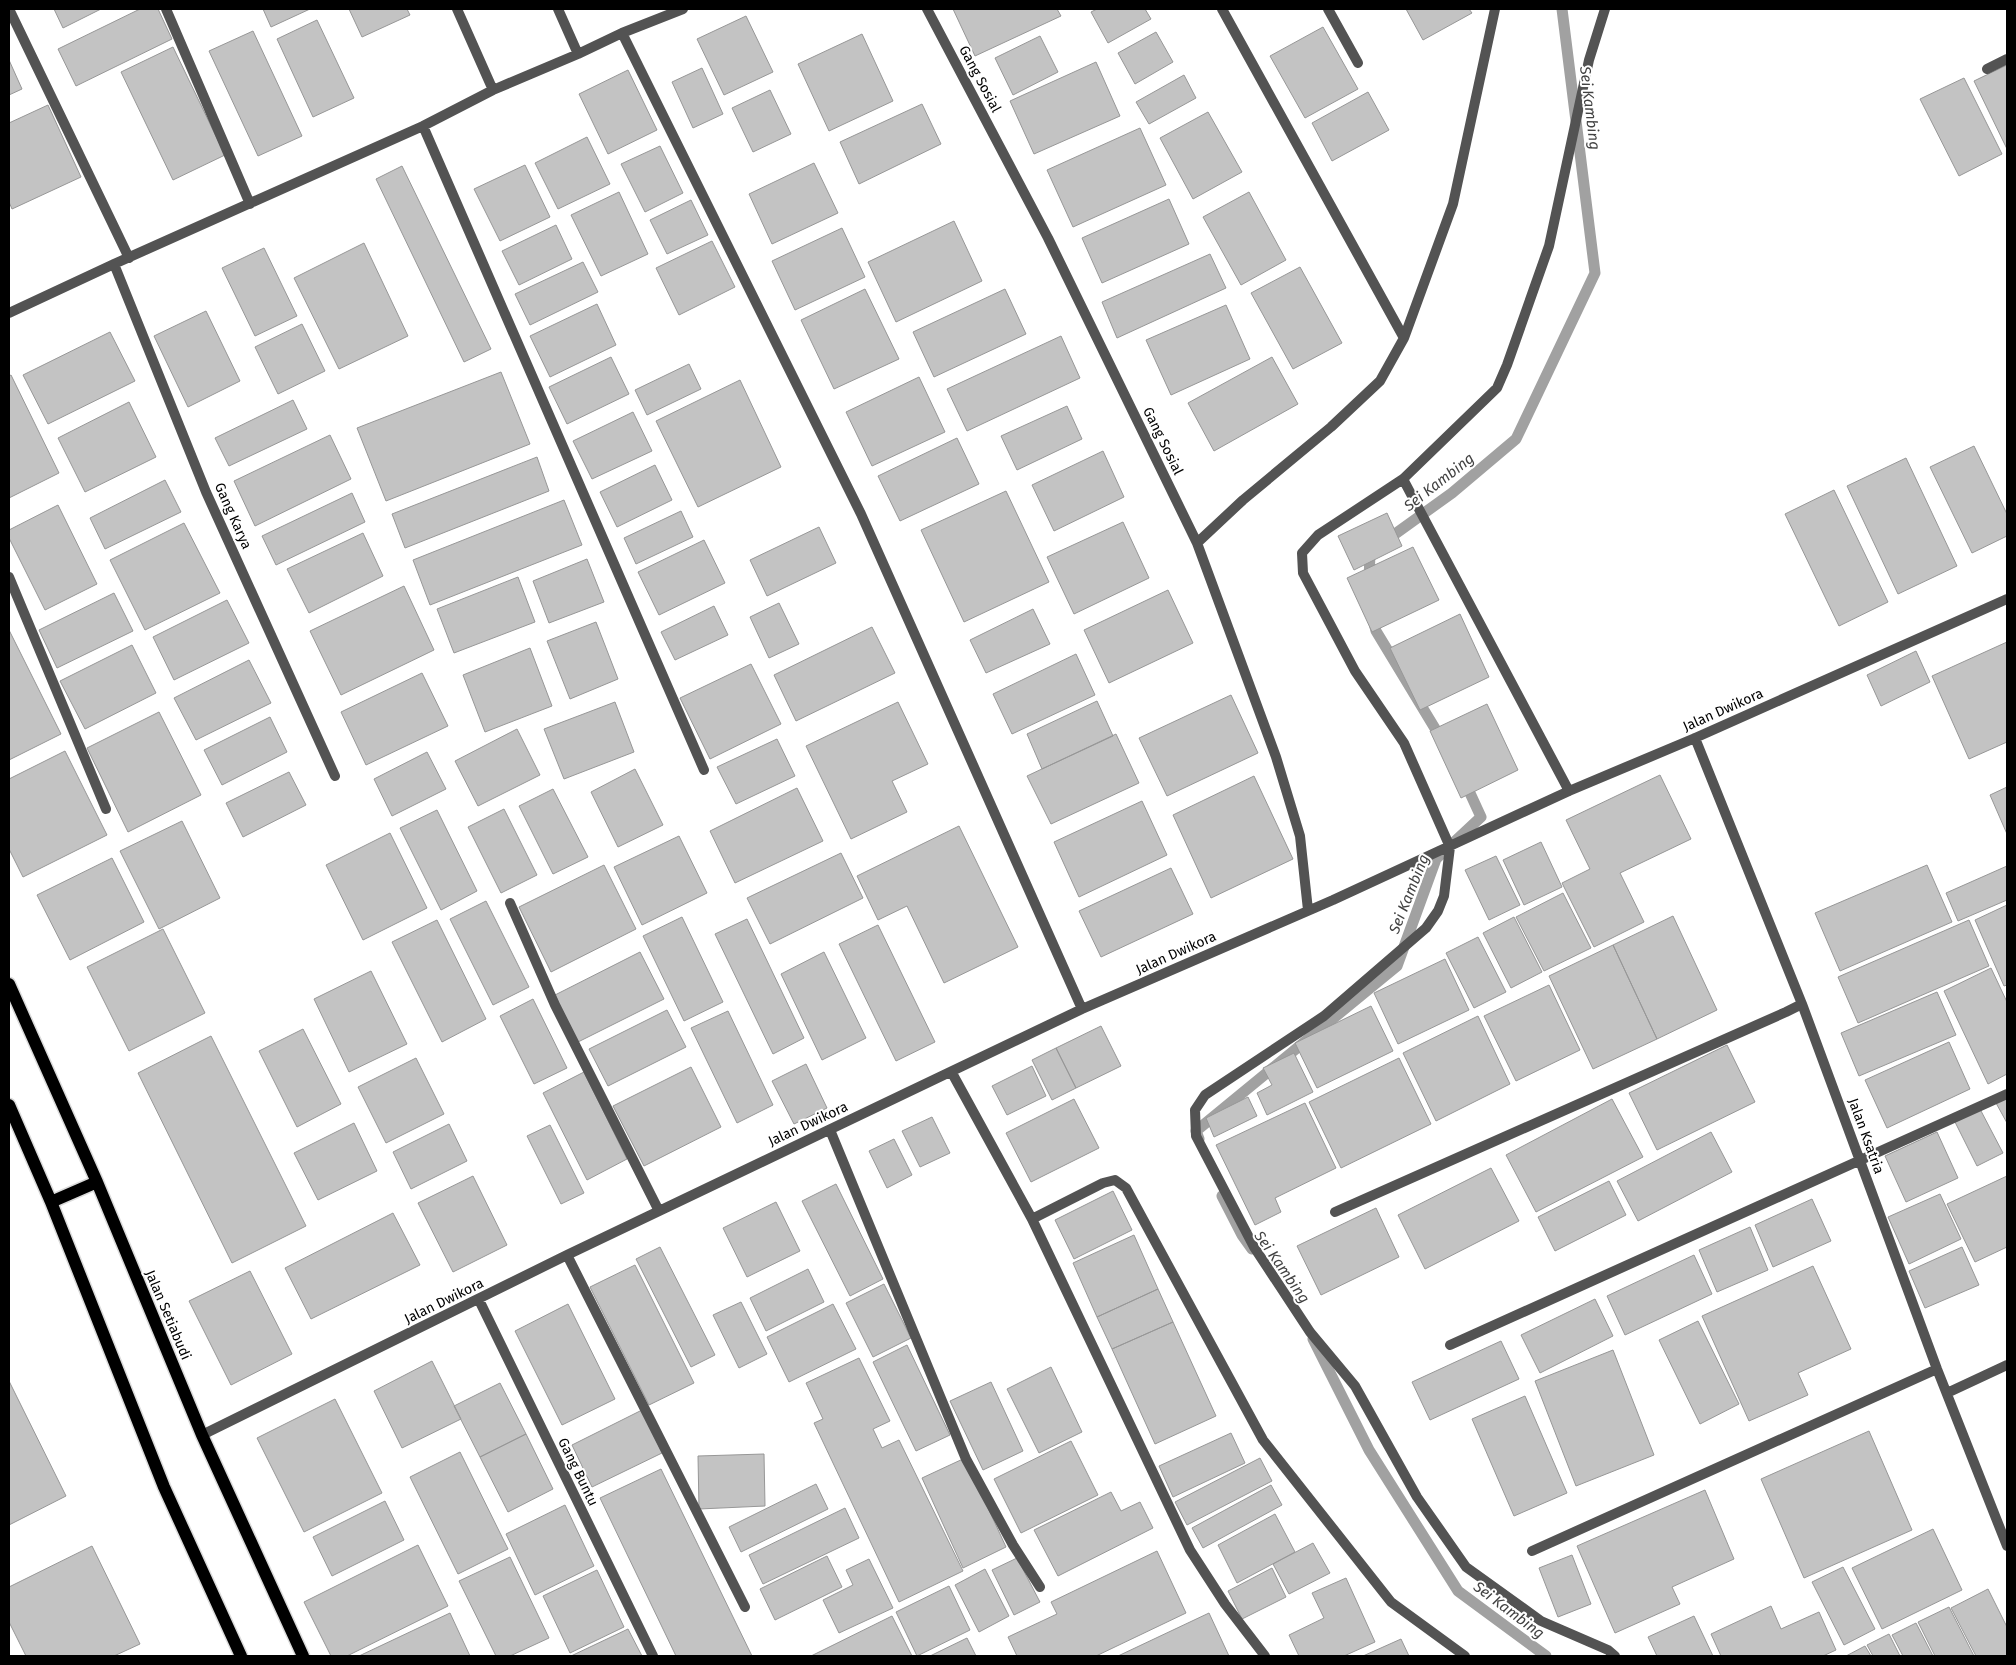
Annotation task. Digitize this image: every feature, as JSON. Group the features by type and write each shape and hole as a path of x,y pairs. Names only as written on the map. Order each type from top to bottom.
{"main road":[{"name":"Jalan Setiabudi","path":"9,984 97,1182 202,1435 303,1656"},
{"path":"9,1105 51,1202 164,1487 241,1656"},
{"path":"51,1202 97,1182"}],"street":[{"path":"9,9 129,258"},
{"path":"166,9 250,204"},
{"path":"457,9 493,90"},
{"path":"558,9 578,54"},
{"path":"9,314 114,264 423,126 493,90 622,33 684,9"},
{"name":"Gang Sosial","path":"927,9 1048,238 1197,542 1276,757 1300,836 1308,910"},
{"path":"1222,9 1404,338"},
{"path":"1328,9 1358,63"},
{"path":"1197,542 1243,500 1331,427 1380,381 1404,338 1453,204 1495,9"},
{"path":"1605,9 1589,60 1549,246 1497,388 1403,479 1318,535 1302,554 1303,573 1355,671 1404,743 1450,847 1444,896 1438,911 1426,928 1324,1016 1204,1095 1195,1110 1196,1136 1254,1246 1310,1332 1355,1386 1417,1497 1466,1568 1541,1621 1608,1650 1615,1656"},
{"path":"622,33 861,514 1082,1010"},
{"path":"1987,69 2007,59"},
{"path":"423,126 704,770"},
{"name":"Gang Karya","path":"114,264 206,492 335,776"},
{"path":"1403,479 1569,791"},
{"path":"9,577 106,809"},
{"name":"Jalan Dwikora","path":"202,1435 659,1211 1082,1010 1333,900 1569,791 1695,738 2007,598"},
{"name":"Jalan Ksatria","path":"1695,738 1802,1004 1937,1369 2007,1546"},
{"path":"510,903 555,1005 659,1211"},
{"path":"1335,1212 1802,1004"},
{"path":"952,1073 1032,1219 1190,1550 1225,1604 1265,1656"},
{"path":"1450,1345 2007,1094"},
{"path":"830,1130 966,1460 1013,1545 1040,1587"},
{"path":"1032,1219 1103,1183 1116,1180 1126,1188 1263,1440 1391,1602 1465,1656"},
{"path":"567,1256 745,1608"},
{"name":"Gang Buntu","path":"479,1300 652,1656"},
{"path":"1947,1393 2007,1365"},
{"path":"1532,1551 1937,1369"}],"building":[{"path":"54,9 101,9 63,28"},
{"path":"140,9 158,9 172,39 76,86 58,49"},
{"path":"263,9 310,9 271,27"},
{"path":"349,9 407,9 410,15 362,37"},
{"path":"953,9 1057,9 1061,16 975,56"},
{"path":"1097,9 1145,9 1151,19 1108,43 1091,12"},
{"path":"1406,9 1469,9 1472,13 1423,40"},
{"path":"746,16 773,72 724,95 697,39"},
{"path":"317,20 354,98 313,117 277,39"},
{"path":"1323,27 1358,89 1305,118 1270,56"},
{"path":"253,31 302,136 258,156 209,51"},
{"path":"1156,32 1173,62 1135,84 1118,53"},
{"path":"862,34 893,101 829,131 798,64"},
{"path":"1040,36 1058,72 1013,95 995,58"},
{"path":"173,47 225,155 173,180 121,72"},
{"path":"9,60 22,89 9,95"},
{"path":"1096,62 1120,116 1034,154 1010,101"},
{"path":"2007,65 2007,149 1974,81"},
{"path":"702,68 723,114 693,128 672,82"},
{"path":"628,70 657,130 608,154 579,94"},
{"path":"1184,75 1196,98 1149,124 1136,102"},
{"path":"1964,78 2002,154 1959,176 1920,99"},
{"path":"770,90 791,134 753,152 732,108"},
{"path":"1368,92 1389,130 1332,161 1312,123"},
{"path":"922,104 941,144 859,184 840,142"},
{"path":"48,105 81,177 12,209 9,202 9,123"},
{"path":"1208,112 1242,172 1193,199 1160,138"},
{"path":"1140,128 1166,185 1073,227 1047,170"},
{"path":"587,137 610,184 558,209 535,163"},
{"path":"660,146 683,193 645,212 621,164"},
{"path":"814,163 838,213 772,244 749,194"},
{"path":"525,165 550,217 500,241 474,189"},
{"path":"402,166 491,349 464,362 376,179"},
{"path":"619,192 648,254 601,276 571,215"},
{"path":"1249,192 1286,260 1241,285 1203,217"},
{"path":"1169,199 1189,244 1102,283 1082,238"},
{"path":"691,200 708,235 667,254 650,220"},
{"path":"954,221 982,281 896,322 868,262"},
{"path":"556,225 572,259 519,285 502,251"},
{"path":"842,228 865,277 795,310 772,261"},
{"path":"712,241 735,287 679,315 656,268"},
{"path":"364,243 408,336 339,369 294,278"},
{"path":"264,248 297,316 255,336 222,268"},
{"path":"1210,254 1226,288 1117,338 1102,302"},
{"path":"583,262 598,292 530,325 515,294"},
{"path":"1300,267 1342,343 1293,369 1251,293"},
{"path":"865,289 899,359 834,389 801,320"},
{"path":"1005,289 1026,334 934,377 913,332"},
{"path":"597,304 616,345 550,377 530,336"},
{"path":"1226,305 1250,359 1171,395 1146,340"},
{"path":"206,311 240,381 188,407 154,336"},
{"path":"302,324 325,371 278,394 255,347"},
{"path":"110,332 135,381 48,424 23,375"},
{"path":"1061,336 1080,378 967,431 947,389"},
{"path":"611,357 629,394 567,424 549,387"},
{"path":"1272,357 1298,404 1214,451 1188,403"},
{"path":"689,364 701,389 647,415 635,390"},
{"path":"501,372 530,444 386,501 357,428"},
{"path":"11,375 59,473 9,498 9,376"},
{"path":"919,377 945,432 872,466 846,412"},
{"path":"740,380 781,467 698,507 656,421"},
{"path":"293,400 307,429 229,466 215,438"},
{"path":"129,402 156,457 85,492 58,438"},
{"path":"1067,406 1082,439 1017,470 1001,436"},
{"path":"633,412 652,451 592,479 573,441"},
{"path":"330,435 351,479 255,526 234,481"},
{"path":"957,438 979,484 900,521 878,476"},
{"path":"1974,446 2007,514 2007,536 1972,553 1930,467"},
{"path":"1103,451 1124,497 1054,531 1032,485"},
{"path":"537,457 549,491 405,548 392,514"},
{"path":"1906,458 1957,566 1898,594 1847,486"},
{"path":"655,465 672,500 617,527 600,492"},
{"path":"165,480 181,512 105,549 90,518"},
{"path":"1834,490 1888,602 1839,626 1785,514"},
{"path":"1006,491 1049,582 964,622 921,530"},
{"path":"352,493 365,522 276,565 262,536"},
{"path":"564,500 582,545 430,605 413,560"},
{"path":"58,505 97,584 45,610 9,538 9,530"},
{"path":"681,511 693,537 636,564 624,538"},
{"path":"1387,513 1402,546 1354,570 1338,536"},
{"path":"1123,522 1149,578 1074,614 1047,557"},
{"path":"184,523 220,593 145,630 110,560"},
{"path":"819,527 836,563 767,596 750,560"},
{"path":"363,533 383,576 309,613 287,569"},
{"path":"704,540 725,583 659,615 638,572"},
{"path":"1413,547 1439,600 1372,632 1347,578"},
{"path":"587,559 604,602 549,623 533,581"},
{"path":"518,577 535,622 454,653 437,609"},
{"path":"404,586 434,650 341,695 310,631"},
{"path":"1168,590 1193,643 1109,683 1084,630"},
{"path":"114,593 133,631 57,668 39,630"},
{"path":"227,600 249,643 174,680 153,637"},
{"path":"779,603 799,644 769,658 750,617"},
{"path":"714,606 728,635 675,660 661,632"},
{"path":"1033,609 1050,644 986,673 970,640"},
{"path":"1460,614 1489,677 1420,710 1390,648"},
{"path":"596,622 618,679 570,699 547,641"},
{"path":"872,627 895,673 796,721 774,675"},
{"path":"9,630 61,734 9,760"},
{"path":"2007,642 2007,742 1969,759 1932,676"},
{"path":"132,645 156,693 85,729 60,681"},
{"path":"530,648 552,706 485,732 463,675"},
{"path":"1916,651 1930,682 1881,706 1867,675"},
{"path":"1076,654 1095,695 1012,734 993,694"},
{"path":"249,660 271,703 196,740 174,698"},
{"path":"751,664 781,724 710,759 680,698"},
{"path":"422,673 448,726 366,765 341,712"},
{"path":"1231,695 1258,753 1167,796 1139,738"},
{"path":"1097,701 1113,736 1042,769 1027,734"},
{"path":"615,702 634,752 564,779 544,729"},
{"path":"898,702 928,764 892,781 907,812 851,839 806,746"},
{"path":"1487,704 1518,770 1461,798 1430,731"},
{"path":"159,712 201,795 128,832 87,748"},
{"path":"270,717 287,752 222,785 204,750"},
{"path":"517,729 540,775 478,806 455,761"},
{"path":"1116,734 1139,783 1051,824 1027,776"},
{"path":"777,739 795,776 736,804 717,767"},
{"path":"65,751 107,835 23,877 9,849 9,779"},
{"path":"427,752 446,789 392,816 374,779"},
{"path":"635,769 663,825 618,847 591,792"},
{"path":"289,772 306,805 243,837 226,803"},
{"path":"1660,775 1691,839 1620,873 1644,922 1594,947 1562,883 1590,869 1566,820"},
{"path":"1254,776 1293,859 1211,898 1173,815"},
{"path":"2007,787 2007,834 1990,795"},
{"path":"797,788 823,841 735,883 710,831"},
{"path":"553,789 588,857 553,874 519,806"},
{"path":"1142,801 1167,855 1079,897 1054,842"},
{"path":"504,809 537,875 501,893 468,827"},
{"path":"437,810 477,891 441,910 400,828"},
{"path":"182,821 220,898 159,929 120,851"},
{"path":"959,826 1018,947 944,983 907,906 878,920 857,876"},
{"path":"390,833 427,908 363,940 326,865"},
{"path":"679,836 707,893 642,925 614,867"},
{"path":"1541,842 1562,887 1524,905 1503,860"},
{"path":"841,853 863,898 770,944 747,898"},
{"path":"1496,856 1520,905 1489,920 1465,870"},
{"path":"112,858 144,922 70,960 37,895"},
{"path":"604,865 636,929 551,972 519,907"},
{"path":"1927,865 1952,922 1840,971 1815,913"},
{"path":"2007,866 2007,900 1958,921 1946,893"},
{"path":"1171,868 1193,914 1101,957 1079,911"},
{"path":"1563,893 1591,948 1544,971 1516,917"},
{"path":"486,901 529,987 493,1005 450,919"},
{"path":"2007,905 2007,985 2004,986 1975,920"},
{"path":"1673,916 1717,1010 1657,1039 1613,945"},
{"path":"682,917 723,1002 684,1021 643,936"},
{"path":"1514,917 1542,972 1511,988 1483,933"},
{"path":"747,919 804,1038 773,1054 715,934"},
{"path":"437,920 486,1019 442,1042 392,942"},
{"path":"1969,920 1989,966 1858,1023 1838,977"},
{"path":"878,925 935,1042 896,1061 839,944"},
{"path":"163,929 205,1013 129,1051 87,967"},
{"path":"1478,937 1506,992 1474,1008 1446,953"},
{"path":"1613,945 1657,1039 1593,1069 1549,976"},
{"path":"640,952 664,999 578,1042 555,995"},
{"path":"824,952 866,1038 822,1060 781,974"},
{"path":"1445,959 1469,1010 1398,1044 1374,993"},
{"path":"1991,968 2007,1002 2007,1074 1988,1084 1944,991"},
{"path":"371,971 407,1044 349,1072 314,999"},
{"path":"1549,985 1580,1050 1516,1081 1484,1016"},
{"path":"1937,992 1956,1035 1859,1076 1841,1033"},
{"path":"533,999 567,1068 534,1084 500,1016"},
{"path":"1371,1006 1393,1051 1317,1088 1295,1043"},
{"path":"667,1010 686,1047 608,1086 589,1049"},
{"path":"728,1011 773,1105 737,1123 691,1028"},
{"path":"1478,1016 1510,1084 1436,1121 1403,1053"},
{"path":"1101,1026 1121,1066 1076,1088 1056,1048"},
{"path":"303,1029 341,1104 297,1127 259,1051"},
{"path":"211,1036 306,1226 232,1263 138,1073"},
{"path":"1949,1042 1970,1089 1887,1128 1865,1080"},
{"path":"1727,1045 1755,1102 1657,1150 1629,1093"},
{"path":"1056,1048 1076,1088 1052,1100 1032,1060"},
{"path":"1294,1053 1313,1092 1267,1115 1257,1093 1272,1085 1263,1068"},
{"path":"416,1058 444,1114 386,1143 358,1087"},
{"path":"1399,1058 1431,1124 1341,1168 1309,1102"},
{"path":"806,1064 827,1108 794,1124 772,1081"},
{"path":"1032,1066 1046,1096 1007,1115 992,1086"},
{"path":"691,1067 721,1127 644,1166 613,1106"},
{"path":"584,1072 627,1159 587,1180 543,1093"},
{"path":"1248,1097 1257,1116 1214,1137 1206,1118"},
{"path":"2007,1097 2007,1123 1996,1103"},
{"path":"1074,1099 1099,1148 1031,1182 1006,1133"},
{"path":"1612,1099 1643,1157 1536,1212 1506,1155"},
{"path":"1305,1103 1336,1168 1275,1198 1281,1212 1255,1225 1216,1145"},
{"path":"1980,1109 2003,1153 1977,1166 1955,1122"},
{"path":"932,1117 950,1153 920,1167 902,1131"},
{"path":"354,1123 377,1171 318,1200 294,1153"},
{"path":"449,1124 467,1161 411,1189 393,1152"},
{"path":"550,1125 584,1193 561,1204 527,1136"},
{"path":"1711,1132 1732,1172 1638,1221 1617,1181"},
{"path":"1937,1132 1958,1178 1906,1202 1885,1156"},
{"path":"894,1139 912,1175 887,1188 869,1151"},
{"path":"1491,1168 1519,1221 1425,1269 1398,1215"},
{"path":"473,1176 507,1245 453,1272 418,1203"},
{"path":"2007,1176 2007,1247 1975,1262 1947,1204"},
{"path":"1609,1181 1626,1215 1555,1251 1538,1217"},
{"path":"836,1184 883,1279 850,1296 802,1201"},
{"path":"1113,1191 1132,1230 1074,1259 1055,1220"},
{"path":"1940,1194 1961,1239 1909,1264 1888,1217"},
{"path":"1812,1199 1831,1241 1773,1267 1755,1225"},
{"path":"776,1202 800,1251 747,1277 723,1228"},
{"path":"1376,1208 1399,1257 1321,1295 1297,1246"},
{"path":"393,1213 420,1265 311,1319 285,1268"},
{"path":"1750,1227 1768,1270 1717,1292 1699,1250"},
{"path":"1134,1235 1158,1289 1097,1317 1073,1263"},
{"path":"660,1247 715,1355 691,1367 636,1259"},
{"path":"1962,1247 1979,1285 1925,1308 1909,1271"},
{"path":"1694,1255 1712,1294 1625,1335 1607,1296"},
{"path":"635,1265 694,1383 649,1405 590,1287"},
{"path":"1813,1266 1851,1349 1798,1373 1808,1395 1749,1421 1702,1316"},
{"path":"808,1269 824,1302 766,1331 750,1298"},
{"path":"250,1271 292,1354 231,1385 189,1301"},
{"path":"884,1284 911,1338 873,1357 846,1303"},
{"path":"1158,1289 1173,1322 1112,1349 1097,1317"},
{"path":"1595,1299 1613,1336 1540,1373 1521,1335"},
{"path":"741,1302 767,1354 739,1368 713,1315"},
{"path":"568,1304 615,1399 562,1425 515,1331"},
{"path":"833,1304 856,1349 789,1382 767,1337"},
{"path":"1698,1321 1739,1404 1700,1424 1659,1340"},
{"path":"1173,1322 1216,1416 1155,1444 1112,1349"},
{"path":"1501,1341 1519,1379 1430,1420 1412,1382"},
{"path":"907,1345 950,1435 916,1451 873,1362"},
{"path":"1613,1350 1654,1455 1576,1486 1535,1381"},
{"path":"859,1358 890,1421 873,1429 882,1448 899,1440 963,1571 899,1602 814,1423 823,1419 806,1383"},
{"path":"432,1361 461,1419 402,1448 374,1391"},
{"path":"1051,1367 1082,1432 1039,1453 1007,1389"},
{"path":"9,1381 66,1496 9,1525"},
{"path":"991,1382 1023,1451 983,1470 950,1401"},
{"path":"500,1383 526,1434 480,1457 454,1406"},
{"path":"1525,1396 1567,1493 1514,1516 1472,1419"},
{"path":"335,1399 382,1493 304,1532 257,1438"},
{"path":"642,1410 662,1453 592,1487 572,1445"},
{"path":"1869,1431 1912,1530 1804,1578 1761,1479"},
{"path":"1231,1433 1245,1463 1173,1497 1159,1466"},
{"path":"526,1434 553,1489 508,1512 480,1457"},
{"path":"1071,1441 1098,1495 1021,1533 994,1479"},
{"path":"460,1452 508,1549 458,1574 410,1477"},
{"path":"764,1454 765,1506 699,1509 698,1456"},
{"path":"965,1458 1006,1547 963,1568 922,1478"},
{"path":"1260,1458 1272,1481 1187,1525 1175,1502"},
{"path":"661,1469 752,1656 676,1656 600,1498"},
{"path":"816,1484 828,1509 741,1552 729,1527"},
{"path":"1271,1485 1282,1505 1203,1548 1192,1528"},
{"path":"1705,1490 1734,1559 1672,1587 1680,1604 1615,1633 1577,1546"},
{"path":"1111,1492 1121,1511 1140,1502 1153,1528 1058,1576 1034,1530"},
{"path":"385,1501 404,1540 332,1576 313,1537"},
{"path":"565,1505 594,1566 535,1595 506,1534"},
{"path":"845,1508 859,1538 763,1584 749,1555"},
{"path":"1275,1514 1295,1552 1237,1583 1218,1545"},
{"path":"1933,1529 1962,1590 1882,1629 1852,1568"},
{"path":"1313,1543 1330,1573 1289,1594 1273,1564"},
{"path":"418,1545 448,1606 347,1656 331,1656 304,1602"},
{"path":"92,1546 140,1644 114,1656 26,1656 9,1622 9,1587"},
{"path":"1157,1551 1186,1613 1096,1656 1017,1656 1008,1637 1057,1614 1051,1602"},
{"path":"1572,1555 1591,1604 1558,1617 1539,1568"},
{"path":"827,1556 842,1587 775,1620 760,1589"},
{"path":"510,1557 549,1638 510,1656 496,1656 459,1581"},
{"path":"1017,1558 1040,1602 1014,1615 992,1570"},
{"path":"869,1559 893,1608 839,1633 823,1600 853,1585 846,1570"},
{"path":"1843,1567 1875,1629 1844,1645 1812,1582"},
{"path":"1272,1568 1286,1597 1242,1619 1228,1591"},
{"path":"985,1569 1009,1616 979,1632 955,1585"},
{"path":"597,1570 624,1627 570,1653 543,1596"},
{"path":"1346,1578 1375,1642 1344,1656 1299,1656 1289,1635 1324,1618 1312,1593"},
{"path":"949,1586 970,1630 917,1656 896,1612"},
{"path":"1988,1589 2007,1627 2007,1656 1976,1656 1951,1608"},
{"path":"1771,1606 1781,1629 1819,1612 1836,1650 1823,1656 1721,1656 1711,1634"},
{"path":"1949,1607 1974,1656 1935,1656 1918,1622"},
{"path":"450,1613 470,1656 359,1656"},
{"path":"1209,1613 1229,1656 1118,1656"},
{"path":"892,1616 912,1656 811,1656"},
{"path":"1694,1616 1713,1656 1657,1656 1648,1637"},
{"path":"1916,1623 1933,1656 1903,1656 1892,1635"},
{"path":"628,1629 642,1656 571,1656"},
{"path":"1889,1634 1900,1656 1873,1656 1867,1645"},
{"path":"967,1638 976,1656 930,1656"},
{"path":"1401,1639 1409,1656 1363,1656"},
{"path":"1865,1646 1871,1656 1846,1656"}],"waterway":[{"name":"Sei Kambing","path":"1369,582 1370,552 1452,493 1516,439 1595,273 1562,9"},
{"name":"Sei Kambing","path":"1372,615 1376,631 1442,740"},
{"name":"Sei Kambing","path":"1199,1139 1196,1131 1397,966 1436,859 1481,817 1464,780"},
{"name":"Sei Kambing","path":"1222,1196 1242,1235 1252,1249"},
{"name":"Sei Kambing","path":"1313,1339 1369,1450 1458,1591 1546,1656"}]}
